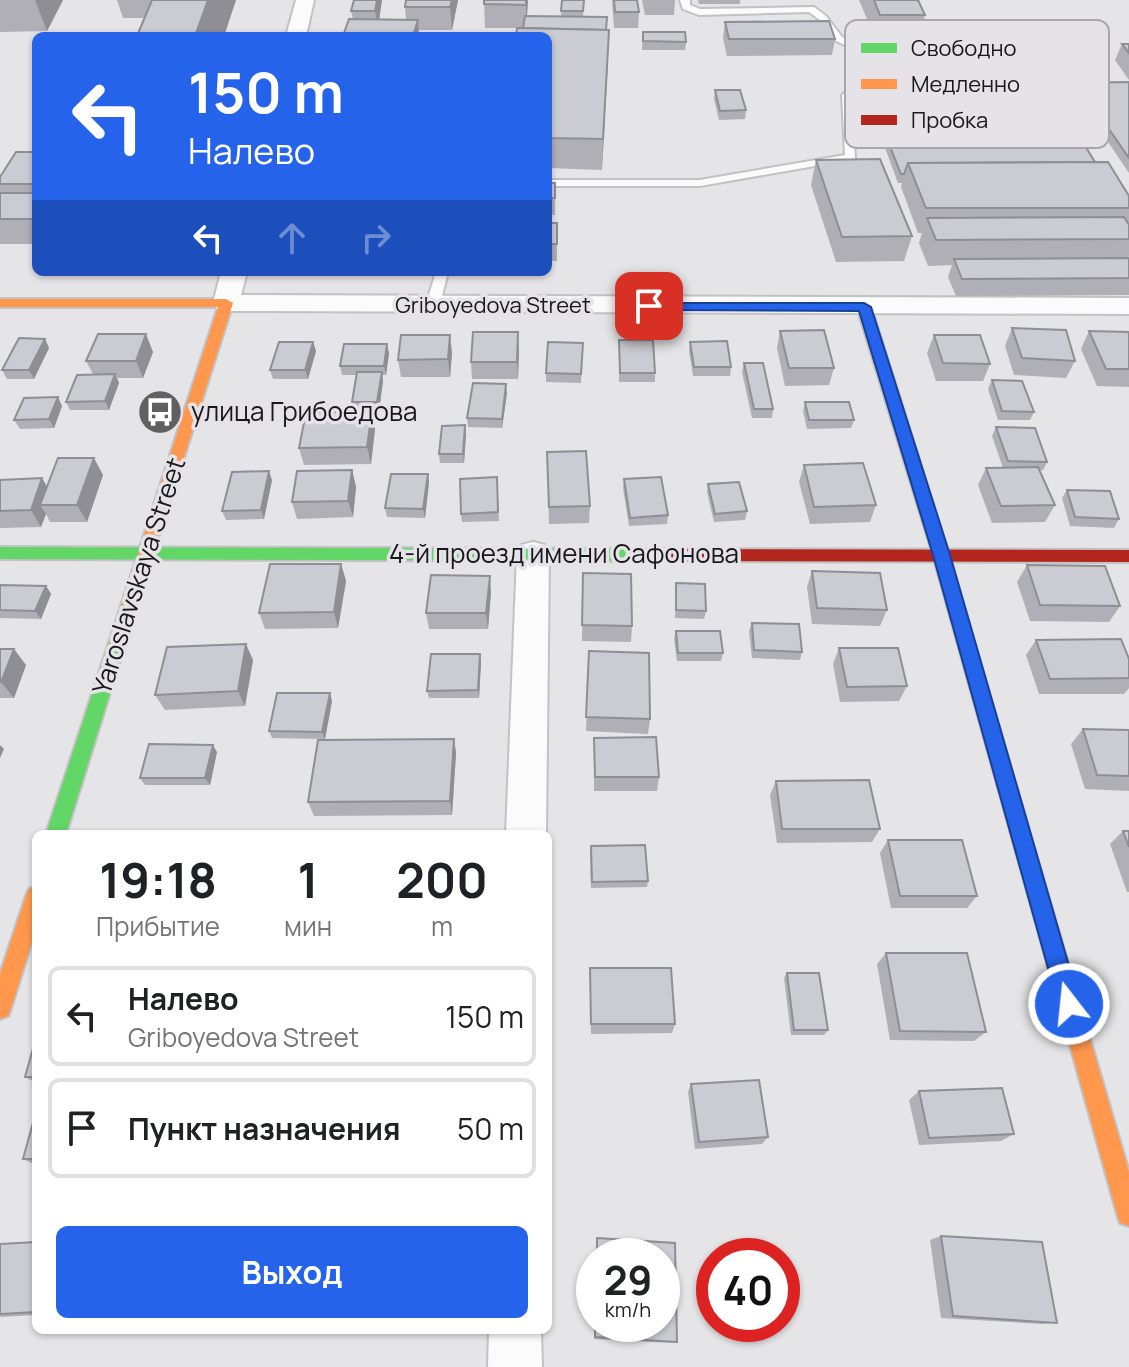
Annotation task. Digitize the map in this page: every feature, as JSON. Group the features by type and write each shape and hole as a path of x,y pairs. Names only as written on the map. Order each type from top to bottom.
{"street":[{"path":"297,32 305,0"},
{"name":"Yaroslavskaya Street","path":"57,830 233,276"},
{"name":"Griboyedova Street","path":"0,303 1129,306"},
{"path":"864,307 941,555 1129,1214"},
{"name":"4-й проезд имени Сафонова","path":"0,553 1129,556"},
{"path":"526,830 533,554"},
{"path":"0,1008 32,908"},
{"path":"515,1334 515,1367"}],"lane":[{"path":"685,0 686,7 699,12 811,9 845,42"},
{"path":"552,183 700,183 851,157 850,148"},
{"path":"433,304 441,276"}],"building":[{"path":"152,0 208,0 196,32 139,32"},
{"path":"354,0 377,0 375,11 351,11"},
{"path":"406,0 452,0 450,7 405,7"},
{"path":"484,0 526,0 526,5 484,4"},
{"path":"562,0 584,0 583,11 561,11"},
{"path":"614,0 637,0 639,12 615,12"},
{"path":"874,0 918,0 925,15 880,15"},
{"path":"525,16 607,17 606,30 523,28"},
{"path":"349,19 418,20 414,32 344,32"},
{"path":"829,21 835,39 729,39 725,22"},
{"path":"517,28 609,30 603,139 552,138 552,32 516,32"},
{"path":"643,32 685,32 686,42 643,41"},
{"path":"1109,82 1129,82 1129,158 1109,129"},
{"path":"715,90 740,90 746,110 720,111"},
{"path":"891,148 1086,148 1095,162 908,163 904,174 901,174"},
{"path":"16,152 32,152 32,184 0,184 0,177"},
{"path":"880,159 912,236 842,237 816,160"},
{"path":"1108,162 1129,196 1129,208 926,208 908,163"},
{"path":"552,183 555,183 555,198 552,198"},
{"path":"0,193 32,193 32,219 0,219"},
{"path":"1124,217 1129,225 1129,239 936,240 927,218"},
{"path":"552,223 557,223 557,244 552,244"},
{"path":"1129,258 1129,278 962,279 954,259"},
{"path":"1012,328 1066,330 1075,361 1022,358"},
{"path":"824,330 834,368 789,368 780,331"},
{"path":"1089,331 1129,332 1129,369 1106,369"},
{"path":"473,332 518,332 517,362 471,362"},
{"path":"98,334 146,334 136,361 86,361"},
{"path":"401,335 450,335 448,359 398,360"},
{"path":"934,335 980,335 990,364 943,363"},
{"path":"19,338 45,339 29,370 2,370"},
{"path":"619,340 653,340 655,373 620,373"},
{"path":"727,341 731,367 694,367 690,342"},
{"path":"279,342 313,342 305,370 270,370"},
{"path":"548,342 583,343 581,374 546,373"},
{"path":"344,344 387,344 384,366 340,366"},
{"path":"744,363 763,363 773,409 754,409"},
{"path":"357,372 382,372 377,402 352,402"},
{"path":"115,374 105,401 66,402 77,375"},
{"path":"992,380 1022,381 1034,412 1002,411"},
{"path":"473,383 506,384 502,419 467,418"},
{"path":"58,397 49,419 14,420 24,398"},
{"path":"805,402 849,402 854,420 809,420"},
{"path":"372,411 367,447 299,448 306,412"},
{"path":"465,425 463,454 439,454 442,426"},
{"path":"996,427 1035,428 1047,462 1008,461"},
{"path":"586,451 590,506 549,507 547,452"},
{"path":"58,458 94,458 77,505 40,505"},
{"path":"863,463 876,505 814,507 804,465"},
{"path":"1038,467 1055,505 1001,506 986,468"},
{"path":"352,470 348,501 292,502 297,471"},
{"path":"269,471 261,510 222,511 232,472"},
{"path":"391,474 428,474 423,509 385,508"},
{"path":"497,477 498,512 461,514 460,479"},
{"path":"661,477 668,515 630,518 624,479"},
{"path":"42,478 31,510 0,511 0,480"},
{"path":"739,482 747,511 715,514 708,484"},
{"path":"1067,490 1110,491 1119,519 1075,517"},
{"path":"270,564 341,564 334,612 259,613"},
{"path":"1027,565 1105,566 1120,606 1040,605"},
{"path":"812,571 880,573 887,610 817,608"},
{"path":"583,573 631,574 632,626 582,625"},
{"path":"431,575 490,576 486,613 426,613"},
{"path":"676,583 705,584 706,611 676,610"},
{"path":"0,585 46,586 35,611 0,610"},
{"path":"752,623 799,624 802,652 754,650"},
{"path":"676,631 720,631 723,653 678,653"},
{"path":"1121,639 1129,659 1129,678 1050,679 1036,640"},
{"path":"246,644 238,691 155,695 167,647"},
{"path":"839,648 898,648 907,686 847,687"},
{"path":"0,649 14,649 1,682 0,682"},
{"path":"589,651 649,653 650,719 586,717"},
{"path":"431,654 480,654 478,690 427,691"},
{"path":"277,693 330,693 322,732 269,731"},
{"path":"1083,729 1129,730 1129,776 1097,775"},
{"path":"656,737 659,777 595,777 594,738"},
{"path":"454,739 450,801 308,802 318,740"},
{"path":"149,744 213,745 205,778 140,778"},
{"path":"869,780 880,829 782,829 776,781"},
{"path":"1123,831 1129,831 1129,847"},
{"path":"888,840 962,840 977,896 900,896"},
{"path":"645,845 648,881 592,882 591,846"},
{"path":"886,953 967,953 986,1032 900,1031"},
{"path":"590,968 671,968 675,1024 591,1024"},
{"path":"787,973 819,973 828,1030 794,1030"},
{"path":"32,1052 32,1077 25,1077"},
{"path":"759,1080 768,1137 699,1142 691,1084"},
{"path":"1002,1088 1014,1134 929,1138 919,1091"},
{"path":"32,1126 32,1159 23,1159"},
{"path":"941,1236 1042,1242 1057,1323 953,1316"},
{"path":"32,1242 32,1312 0,1314 0,1244"}],"traffic: fast":[{"path":"864,307 941,555 1042,909"},
{"path":"0,553 637,555"},
{"path":"57,830 130,603"}],"traffic: slow":[{"path":"0,303 226,303 130,603"},
{"path":"0,1008 32,908"},
{"path":"1042,909 1129,1214"}],"traffic: jam":[{"path":"637,555 1129,556"}],"place":[{"name":"улица Грибоедова","path":"160,412"}],"route":[{"path":"649,306 864,307 941,555 1069,1004"}]}
